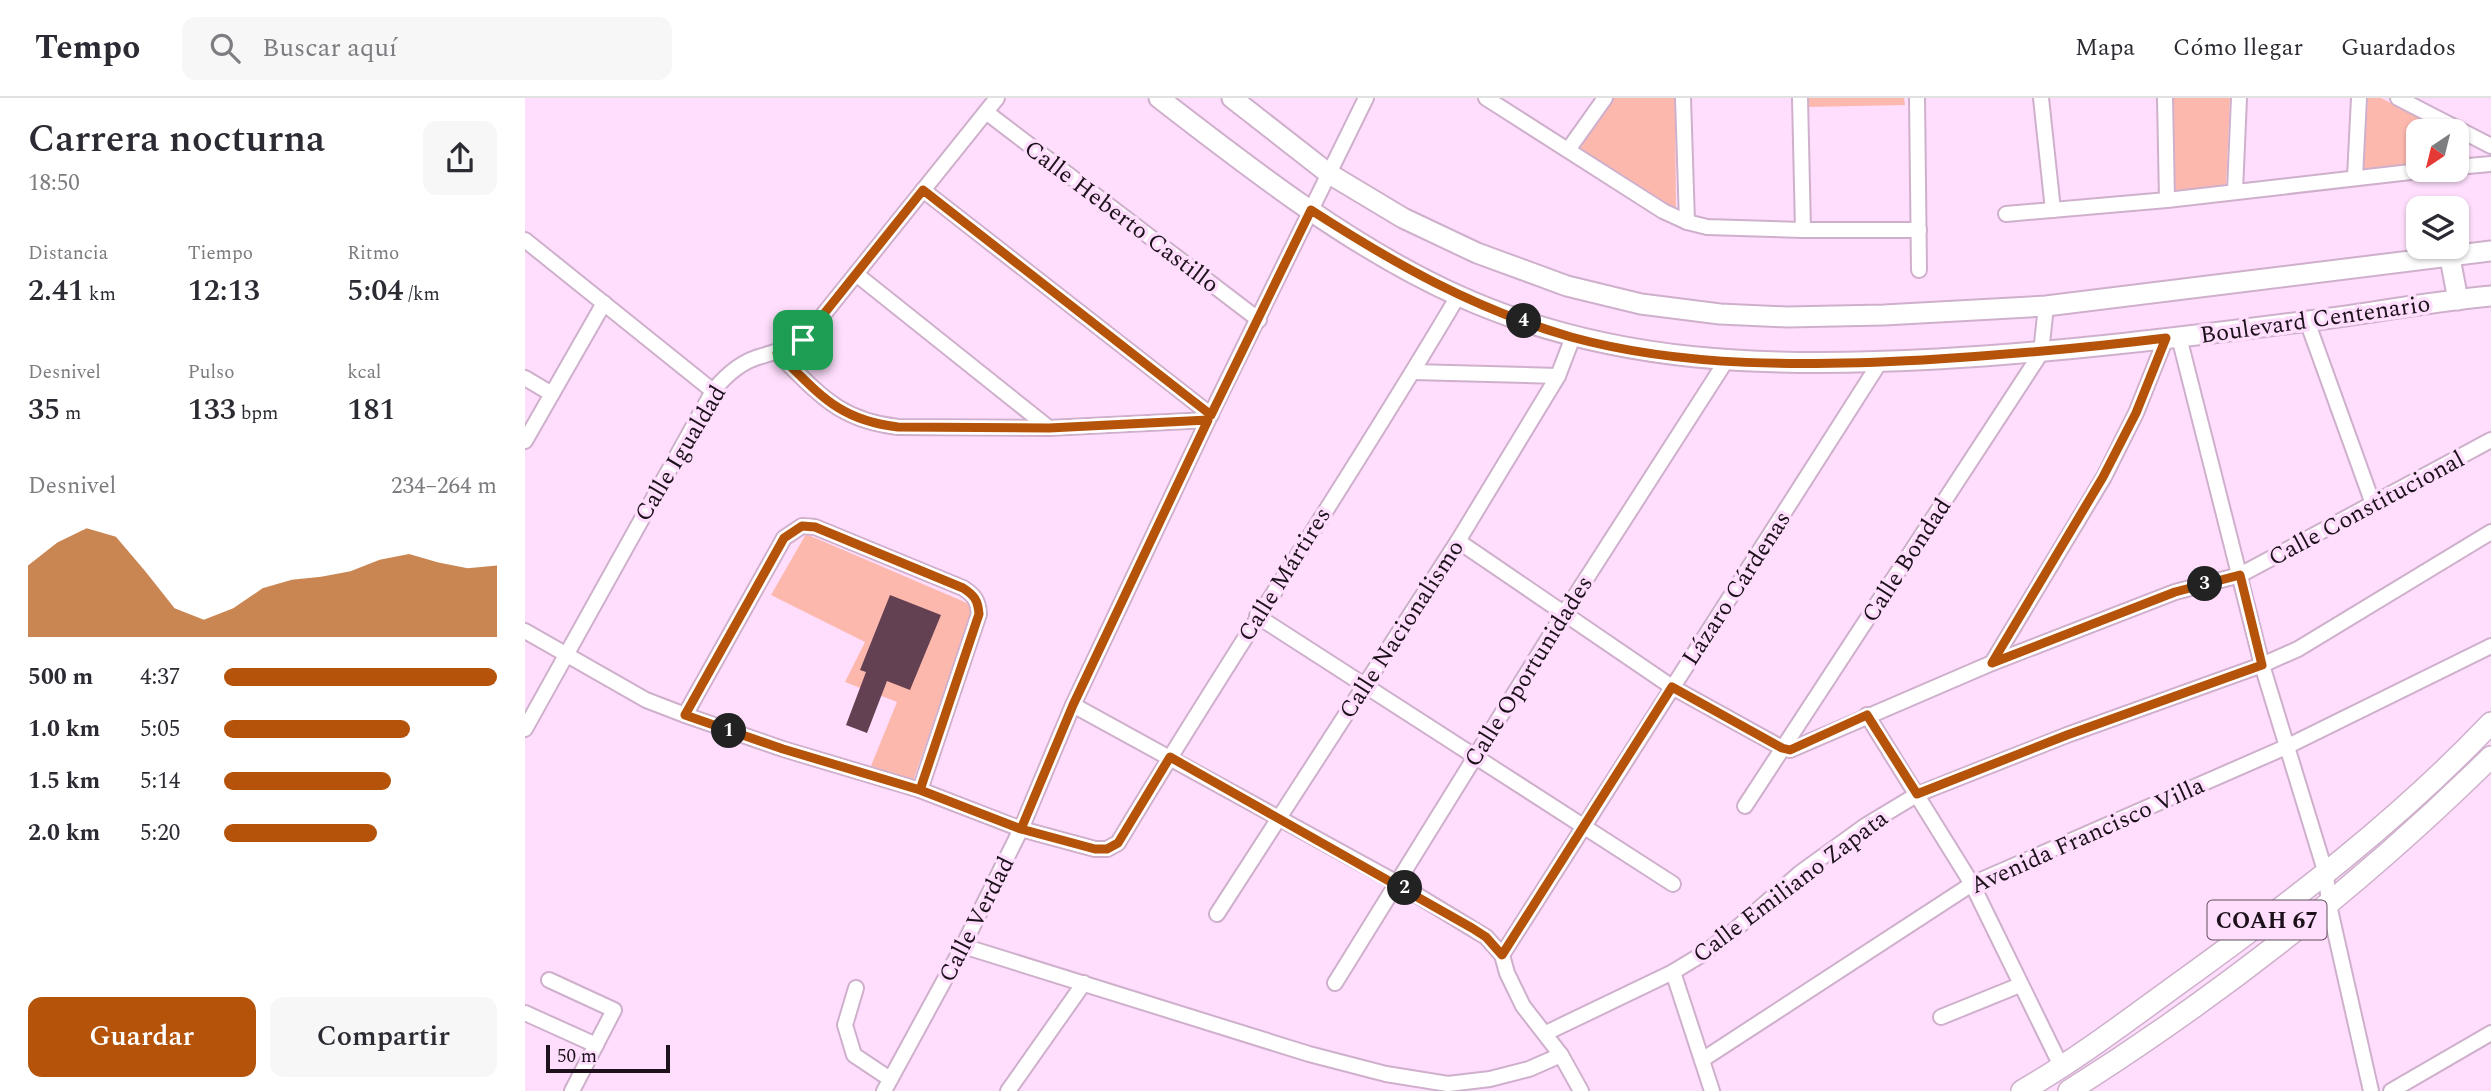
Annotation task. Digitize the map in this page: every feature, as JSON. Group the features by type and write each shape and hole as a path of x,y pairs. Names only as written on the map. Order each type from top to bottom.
{"main road":[{"name":"Boulevard Centenario","path":"1159,98 1311,210 1383,256 1458,296 1510,317 1573,337 1641,351 1726,361 1802,364 2042,353 2491,296"},
{"name":"Boulevard Centenario","path":"1232,98 1328,173 1403,218 1477,253 1567,286 1641,304 1720,314 1787,317 1884,315 2046,306 2442,259"},
{"name":"Boulevard Centenario","path":"2469,255 2491,251"},
{"path":"2450,259 2458,300"},
{"name":"COAH 67","path":"2022,1091 2062,1068 2326,874 2455,760 2491,723"},
{"name":"COAH 67","path":"2069,1091 2189,1009 2329,905 2491,757"}],"street":[{"name":"Calle Igualdad","path":"525,729 713,391 745,362 777,353 803,340 997,98"},
{"name":"Calle Verdad","path":"887,1085 963,946 1021,829 1073,705 1366,98"},
{"path":"1486,98 1663,211 1687,222 1707,227 1919,230"},
{"path":"1569,150 1605,98"},
{"path":"1683,98 1687,222"},
{"path":"1800,98 1803,230"},
{"path":"1917,98 1919,270"},
{"path":"2041,98 2053,210"},
{"path":"2165,98 2167,200"},
{"path":"2235,191 2239,98"},
{"path":"2355,177 2359,98"},
{"path":"2398,98 2491,146"},
{"name":"Calle Heberto Castillo","path":"986,111 1259,320"},
{"path":"2469,166 2491,164"},
{"path":"2006,214 2167,200 2406,172"},
{"path":"923,190 1210,417"},
{"path":"525,240 713,391"},
{"path":"856,274 1049,428"},
{"name":"Calle Mártires","path":"1021,829 1095,849 1107,849 1118,843 1458,296"},
{"path":"525,441 604,303"},
{"name":"Calle Bondad","path":"1745,806 2042,353 2046,306"},
{"path":"2307,321 2373,504"},
{"name":"Calle Nacionalismo","path":"1217,914 1458,541 1558,376 1573,337"},
{"path":"2172,337 2240,575 2262,665 2326,874 2329,905 2371,1091"},
{"path":"1992,663 2103,477 2172,337"},
{"path":"777,353 827,401 851,417 875,425 1049,428 1210,417"},
{"name":"Calle Oportunidades","path":"1335,984 1563,615 1726,361"},
{"name":"Lázaro Cárdenas","path":"1502,955 1880,362"},
{"path":"1413,372 1558,376"},
{"path":"525,378 552,394"},
{"name":"Calle Constitucional","path":"1782,748 1797,748 1867,715 1992,663 2175,592 2240,575 2491,440"},
{"path":"685,715 784,538 802,526 815,527 963,588 978,602 979,614 920,790"},
{"name":"Calle Emiliano Zapata","path":"1546,1033 1673,972 1701,955 1730,934 1800,873 1865,826 1917,794 2067,735 2262,665 2298,649 2491,532"},
{"path":"1458,541 1672,687 1782,748"},
{"path":"1257,617 1673,884"},
{"path":"525,631 646,700 783,749 920,790 1021,829"},
{"name":"Avenida Francisco Villa","path":"1702,1060 1972,884 2286,747 2491,646"},
{"path":"1073,705 1397,883 1486,937 1502,955 1507,973 1523,1006 1546,1033 1581,1091"},
{"path":"1867,715 1972,884 2062,1068"},
{"path":"963,946 1309,1054 1449,1088 1529,1069 1561,1055"},
{"path":"1673,972 1712,1091"},
{"path":"549,980 614,1010 572,1091"},
{"path":"1008,1091 1084,983"},
{"path":"1941,1017 2020,985"},
{"path":"856,988 845,1025 855,1055 887,1085"},
{"path":"525,1013 596,1045"},
{"path":"2391,1091 2491,1033"}],"shaded area":[{"path":"1611,98 1675,98 1676,212 1574,151"},
{"path":"1806,98 1904,98 1905,105 1807,107"},
{"path":"2170,98 2230,98 2226,187 2171,194"},
{"path":"2368,98 2381,98 2421,119 2406,119 2406,165 2363,169"},
{"path":"806,534 974,606 913,781 871,766 897,702 845,682 865,642 771,595"}],"building":[{"path":"890,595 941,615 910,690 887,681 867,733 846,725 866,672 860,670"}],"route":[{"path":"803,340 777,353 827,401 851,417 875,425 1049,428 1208,420 1073,705 1021,829 920,790 729,732 685,715 784,538 802,526 815,527 963,588 978,602 979,614 920,790 970,810 1021,829 1095,849 1107,849 1118,843 1170,757 1397,883 1486,937 1502,955 1672,687 1790,750 1867,715 1917,794 2067,735 2262,665 2240,575 2175,592 1992,663 2103,477 2136,413 2166,338 2042,353 1802,364 1726,361 1641,351 1573,337 1510,317 1458,296 1383,256 1311,210 1211,415 923,190 803,340"}]}
